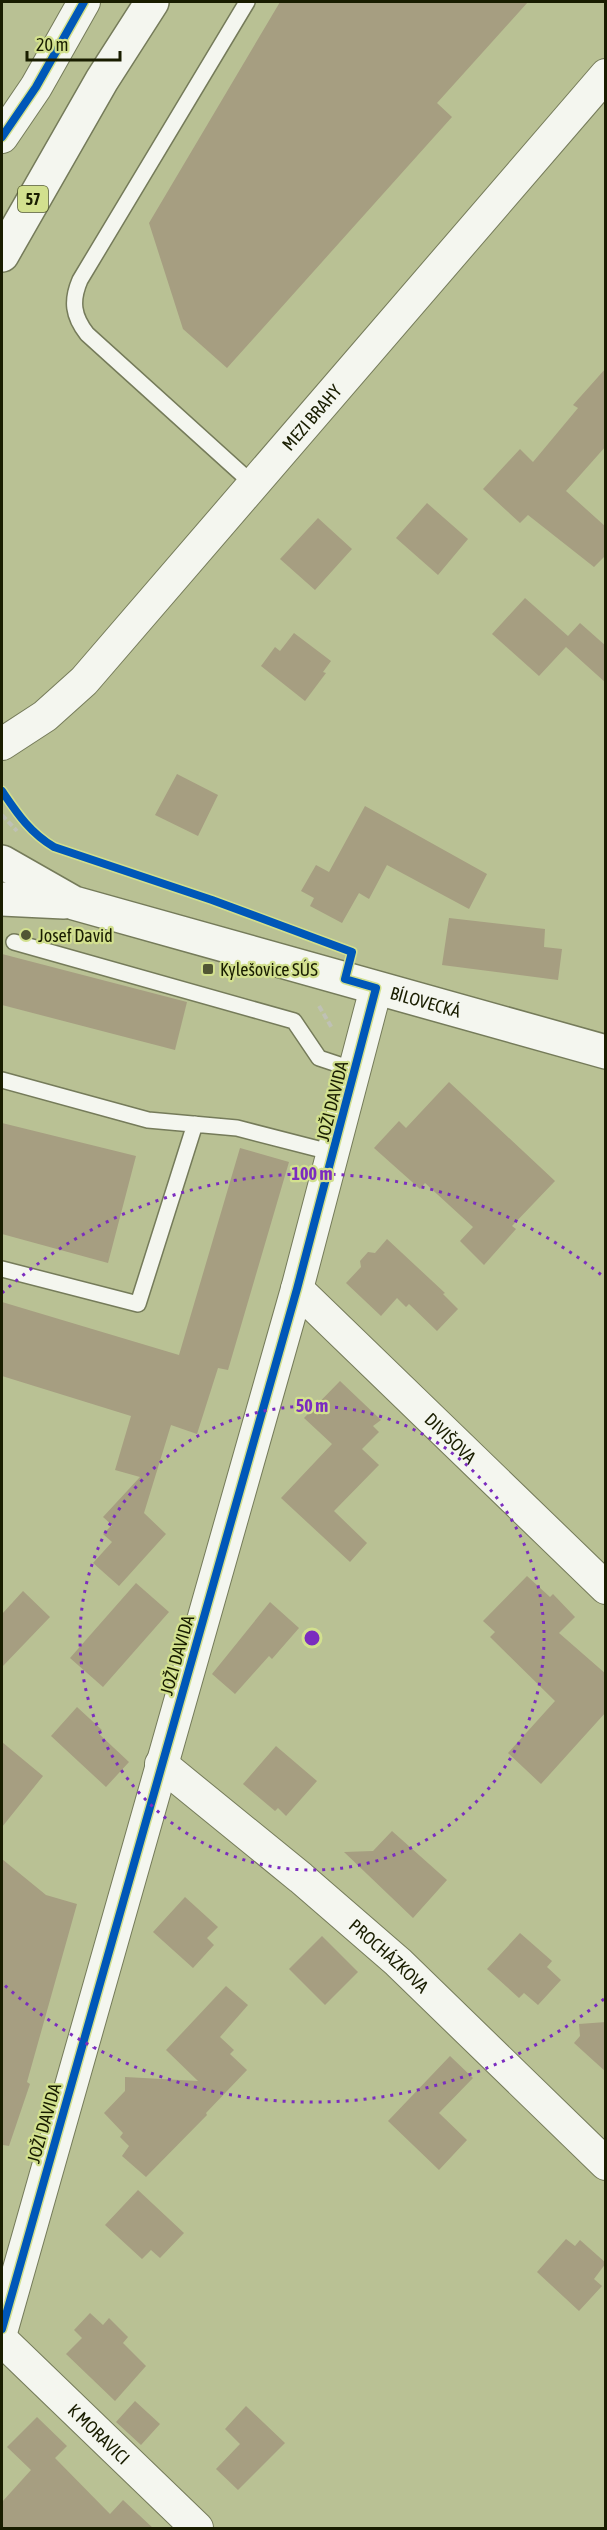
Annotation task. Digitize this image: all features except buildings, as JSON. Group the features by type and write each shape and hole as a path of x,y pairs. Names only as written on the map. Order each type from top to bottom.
{"main road":[{"name":"57","path":"2,255 97,89 152,2"},
{"name":"BÍLOVECKÁ","path":"7,851 74,903"},
{"name":"BÍLOVECKÁ","path":"2,899 74,903 604,1054"}],"street":[{"path":"2,137 36,87 84,2"},
{"name":"MEZI BRAHY","path":"2,744 45,716 84,681 606,75"},
{"name":"JOŽI DAVIDA","path":"2,2329 297,1289 376,988"},
{"name":"DIVIŠOVA","path":"297,1289 606,1588"},
{"name":"PROCHÁZKOVA","path":"161,1764 302,1878 398,1962 606,2164"},
{"name":"K MORAVICI","path":"2,2340 197,2529"}],"lane":[{"path":"247,2 80,280 74,302 75,314 87,334 254,485"},
{"path":"14,942 294,1021 319,1058 355,1070"},
{"path":"2,1080 148,1120 237,1128 334,1153"},
{"path":"2,1269 138,1304 195,1124"}],"path":[{"path":"2,815 17,831"},
{"path":"7,851 24,822"}],"cycle path":[{"path":"2,137 36,87 84,2"},
{"path":"2,791 31,829 54,847 212,900 352,952 345,979 376,988 297,1289 2,2329"}],"place":[{"name":"Josef David","path":"26,935"},
{"name":"Kylešovice SÚS","path":"208,969"}]}
